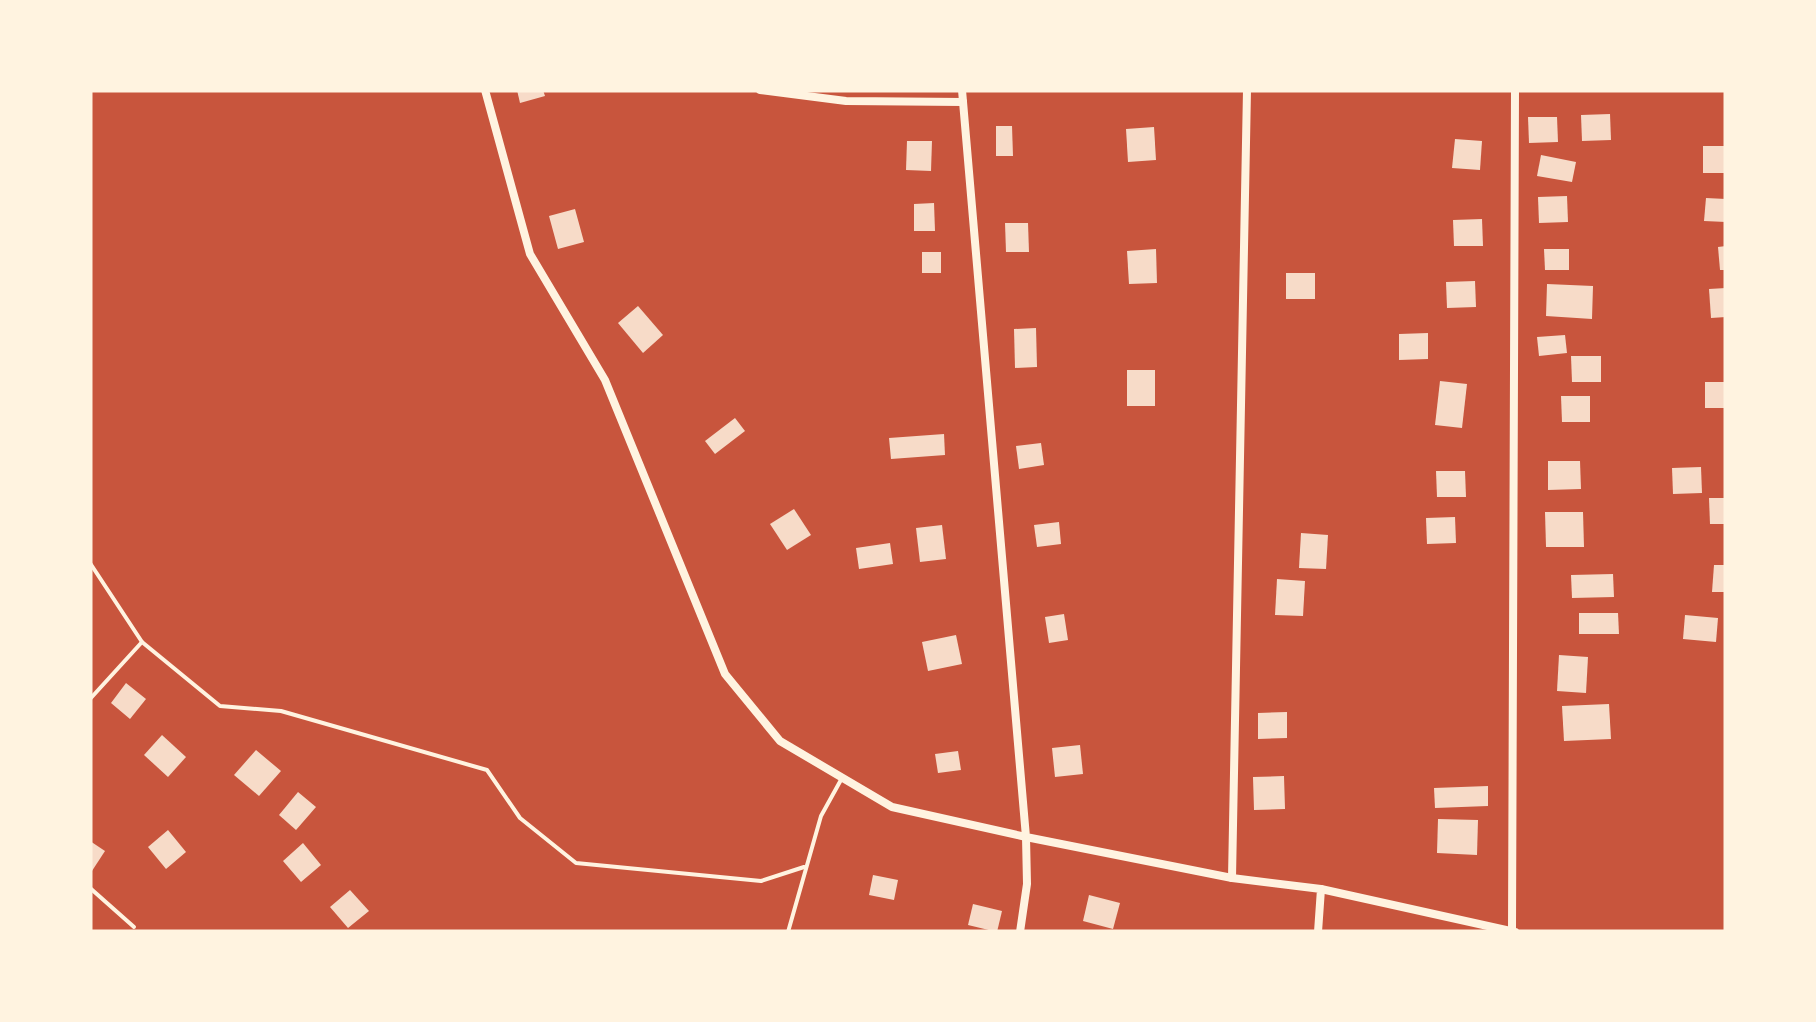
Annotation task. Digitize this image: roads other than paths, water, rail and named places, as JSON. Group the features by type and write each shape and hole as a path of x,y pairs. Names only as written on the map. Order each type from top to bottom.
{"street":[{"path":"485,90 530,254 606,380 725,674 780,741 892,808 1232,878 1321,889 1514,931 1515,90"},
{"path":"760,90 846,100 963,102"},
{"path":"962,90 1026,836 1028,884 1020,932"},
{"path":"1232,878 1247,90"},
{"path":"1318,932 1321,889"}],"lane":[{"path":"90,563 142,642 220,706 281,711 487,770 520,818 576,863 761,880 804,867"},
{"path":"90,699 142,642"},
{"path":"788,932 821,816 842,778"},
{"path":"90,888 134,927"}]}
